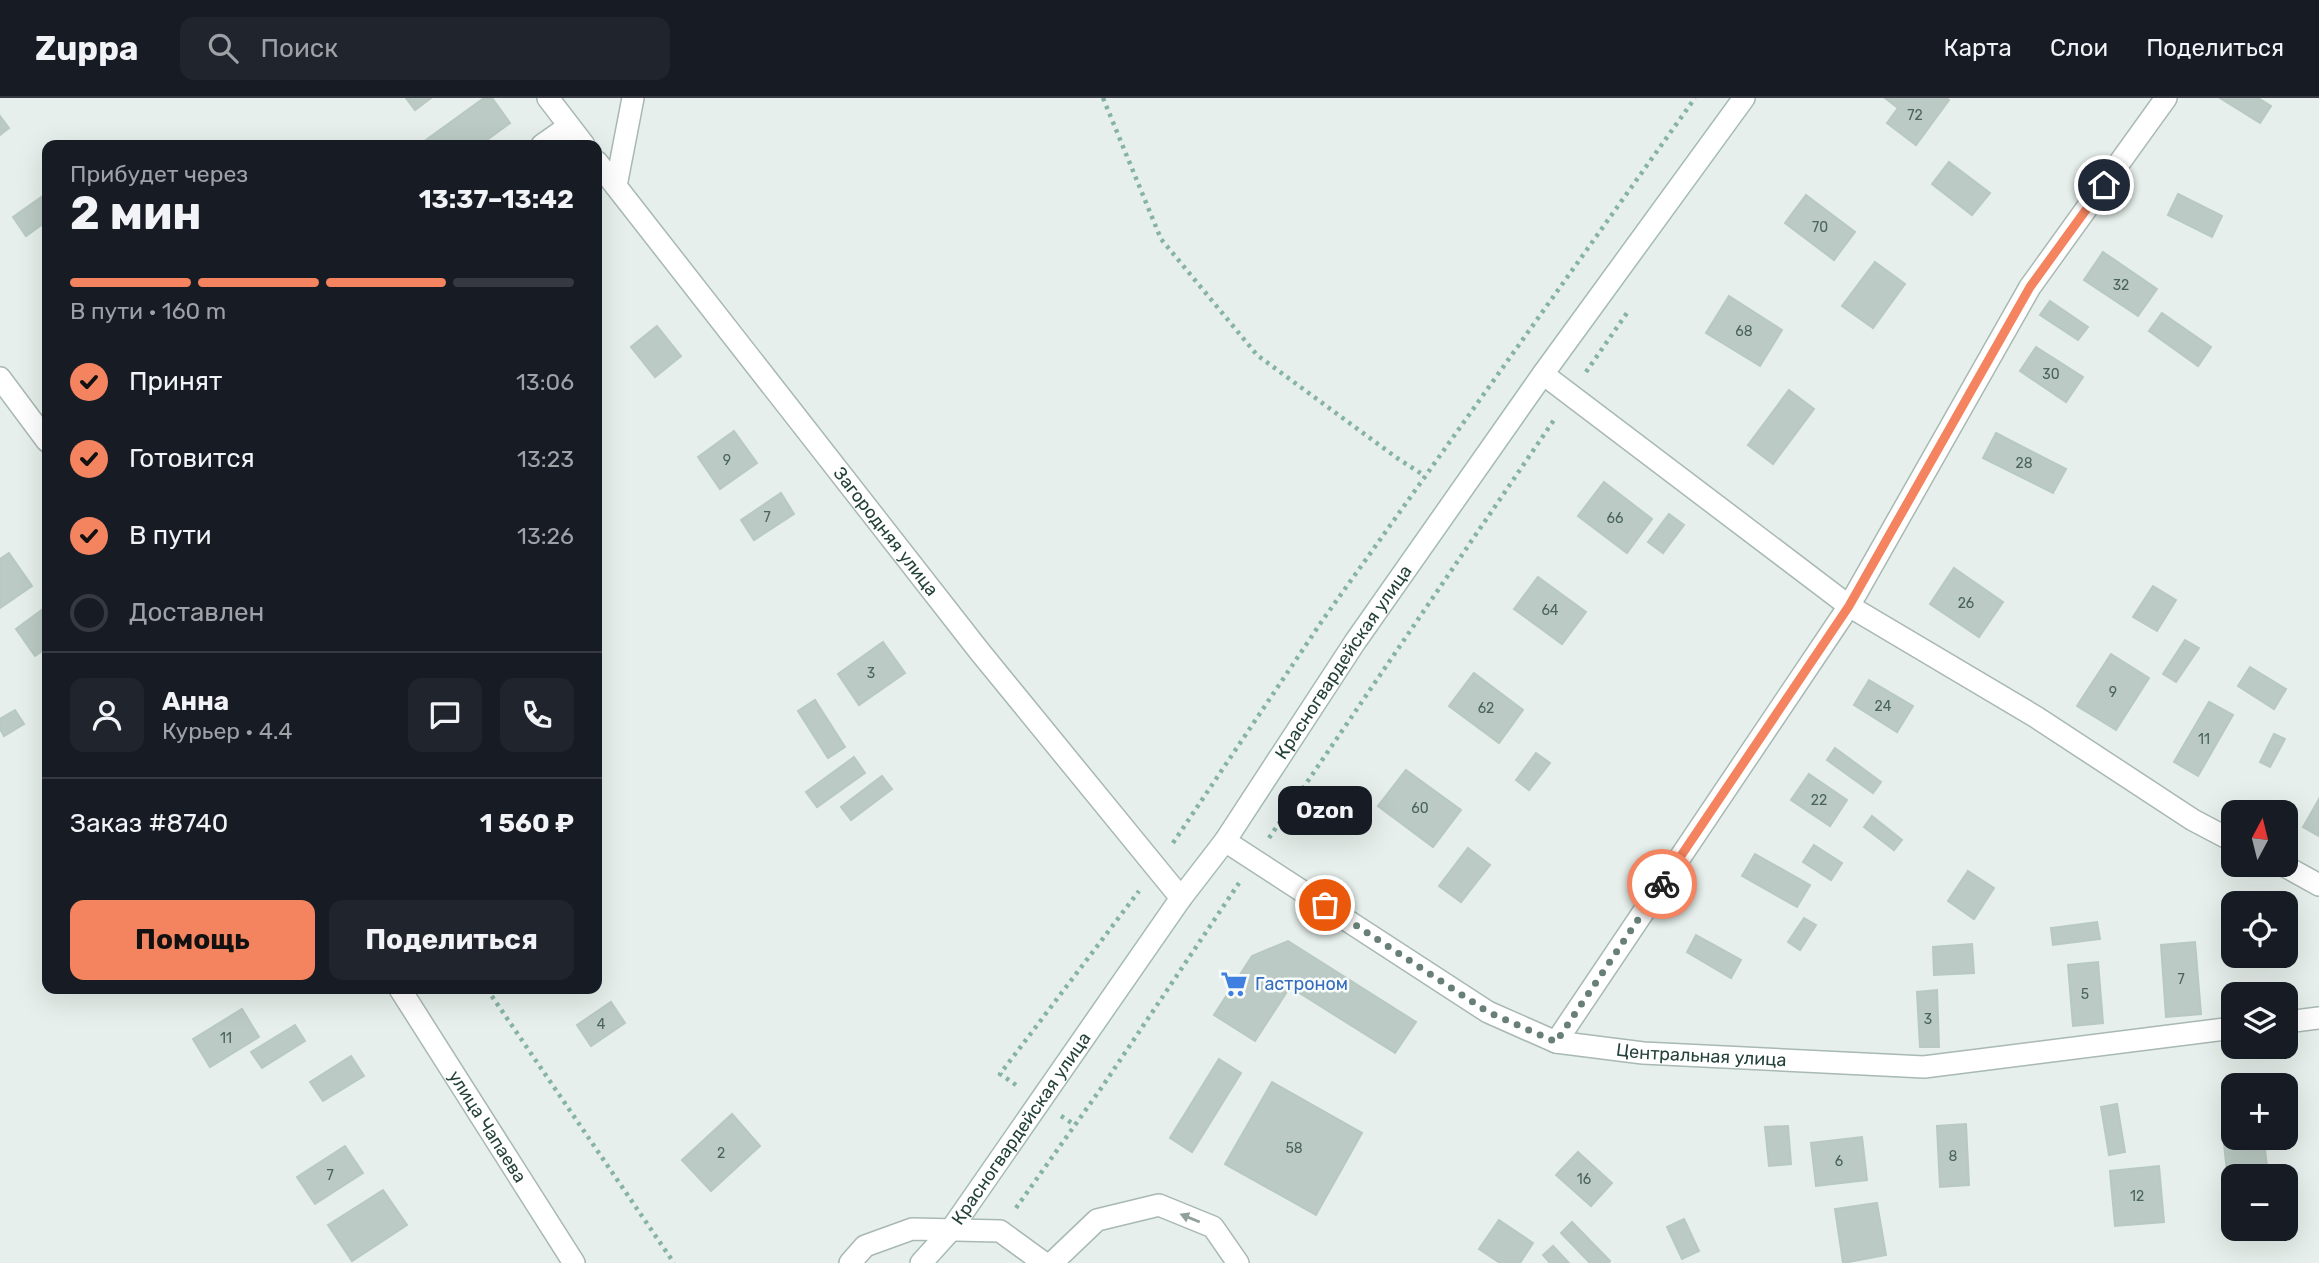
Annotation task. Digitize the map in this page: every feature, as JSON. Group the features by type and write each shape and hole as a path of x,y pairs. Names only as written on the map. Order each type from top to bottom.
{"street":[{"path":"548,98 580,140"},
{"path":"616,186 633,98"},
{"name":"Красногвардейская улица","path":"921,1263 950,1231 1181,898 1225,841 1355,642 1543,374 1744,98"},
{"path":"1556,1042 1849,606 2030,287 2166,98"},
{"path":"549,140 569,126"},
{"name":"Загородняя улица","path":"602,168 980,652 1181,898"},
{"path":"1543,374 1849,606 2036,717 2193,820 2221,835"},
{"path":"0,378 42,434"},
{"name":"Центральная улица","path":"1225,841 1488,1012 1556,1042 1643,1053 1924,1067 2221,1030"},
{"path":"2298,873 2319,885"},
{"name":"улица Чапаева","path":"403,994 574,1263"},
{"path":"2298,1021 2319,1018"},
{"path":"1052,1263 1097,1220 1159,1205 1213,1227 1238,1263"},
{"path":"850,1263 865,1246 912,1229 1000,1231 1044,1263"}],"path":[{"path":"1102,98 1161,239 1257,355 1397,458 1426,476"},
{"path":"1322,621 1695,98"},
{"path":"1000,1231 1102,1087 1633,304"},
{"path":"490,994 674,1263"}],"building":[{"path":"406,98 431,98 415,110"},
{"path":"484,98 492,98 510,123 487,140 426,140"},
{"path":"1885,98 1949,100 1916,145 1887,123 1898,108"},
{"path":"2220,98 2258,98 2271,106 2260,123"},
{"path":"0,116 9,128 0,135"},
{"path":"1949,162 1990,193 1972,215 1932,184"},
{"path":"2178,194 2222,216 2212,237 2168,215"},
{"path":"1806,195 1855,232 1834,260 1785,223"},
{"path":"42,197 42,225 26,236 13,217"},
{"path":"2103,252 2157,289 2138,316 2084,280"},
{"path":"1875,262 1905,284 1873,328 1842,306"},
{"path":"1729,296 1782,330 1760,366 1706,333"},
{"path":"2050,301 2088,327 2078,340 2040,315"},
{"path":"2162,313 2211,347 2198,366 2149,331"},
{"path":"657,326 681,356 655,377 631,347"},
{"path":"2036,347 2083,377 2066,402 2020,371"},
{"path":"1789,390 1814,409 1773,464 1748,445"},
{"path":"734,431 757,463 720,489 698,457"},
{"path":"1996,433 2066,469 2053,493 1983,458"},
{"path":"1604,482 1652,519 1627,553 1578,516"},
{"path":"781,493 794,514 754,540 741,520"},
{"path":"1669,514 1684,525 1663,553 1648,542"},
{"path":"9,553 32,586 0,608 0,559"},
{"path":"1954,568 2003,602 1979,637 1930,604"},
{"path":"1538,577 1586,612 1562,644 1514,609"},
{"path":"2153,586 2176,600 2157,631 2133,617"},
{"path":"42,610 42,651 35,656 16,629"},
{"path":"2185,640 2199,648 2176,682 2163,674"},
{"path":"883,642 905,673 859,705 838,674"},
{"path":"2111,654 2149,678 2116,730 2077,706"},
{"path":"2250,667 2286,689 2274,709 2238,686"},
{"path":"1474,673 1523,710 1499,743 1449,706"},
{"path":"1869,680 1913,706 1897,732 1854,705"},
{"path":"815,700 845,747 828,758 798,711"},
{"path":"2209,702 2233,715 2198,776 2174,762"},
{"path":"15,710 24,724 4,736 0,729 0,719"},
{"path":"2274,734 2285,739 2270,767 2260,762"},
{"path":"1835,748 1881,782 1873,793 1827,760"},
{"path":"1536,753 1550,763 1529,790 1516,780"},
{"path":"854,757 865,773 817,807 806,792"},
{"path":"1406,770 1461,810 1433,847 1378,806"},
{"path":"1809,774 1847,800 1830,826 1791,800"},
{"path":"882,776 892,789 851,820 841,807"},
{"path":"2319,799 2319,836 2303,827"},
{"path":"1872,816 1902,840 1894,850 1864,827"},
{"path":"1814,845 1842,863 1831,880 1803,862"},
{"path":"1468,848 1490,865 1461,902 1439,886"},
{"path":"1755,854 1810,885 1797,907 1742,876"},
{"path":"1968,871 1994,888 1974,919 1948,901"},
{"path":"1804,918 1816,925 1800,950 1788,942"},
{"path":"2097,922 2100,939 2053,945 2051,928"},
{"path":"1696,935 1741,960 1731,978 1687,952"},
{"path":"1288,941 1416,1022 1395,1053 1290,987 1255,1041 1214,1015 1252,956"},
{"path":"2195,942 2201,1014 2166,1017 2161,945"},
{"path":"1972,944 1974,973 1934,975 1933,947"},
{"path":"2098,962 2103,1023 2073,1026 2068,965"},
{"path":"1937,990 1939,1047 1920,1047 1917,992"},
{"path":"611,1002 625,1023 591,1046 577,1025"},
{"path":"242,1009 259,1037 210,1067 193,1039"},
{"path":"295,1025 305,1041 262,1068 251,1052"},
{"path":"351,1056 364,1076 323,1101 310,1082"},
{"path":"1219,1059 1241,1073 1192,1152 1170,1138"},
{"path":"1272,1082 1362,1133 1316,1215 1225,1164"},
{"path":"2117,1104 2125,1152 2109,1155 2101,1107"},
{"path":"732,1114 760,1146 711,1191 682,1160"},
{"path":"1966,1124 1969,1185 1940,1187 1937,1126"},
{"path":"1788,1126 1791,1164 1769,1166 1765,1127"},
{"path":"1862,1137 1867,1180 1816,1186 1811,1143"},
{"path":"345,1146 363,1173 315,1204 297,1177"},
{"path":"2225,1150 2265,1150 2267,1164 2226,1164"},
{"path":"1578,1152 1612,1183 1591,1206 1556,1175"},
{"path":"2159,1166 2164,1222 2115,1226 2110,1171"},
{"path":"383,1190 407,1225 352,1261 328,1225"},
{"path":"1877,1203 1886,1255 1843,1263 1835,1209"},
{"path":"1684,1219 1699,1251 1682,1259 1667,1227"},
{"path":"1499,1220 1533,1243 1520,1263 1500,1263 1479,1249"},
{"path":"1572,1222 1609,1263 1590,1263 1561,1233"},
{"path":"1553,1246 1569,1263 1550,1263 1543,1255"}],"way so far":[{"path":"1325,905 1488,1012 1556,1042 1662,884"}],"place":[{"name":"Ozon","path":"1325,905"},
{"name":"Гастроном","path":"1234,984"}],"route":[{"path":"1662,884 1849,606 2030,287 2104,185"}]}
